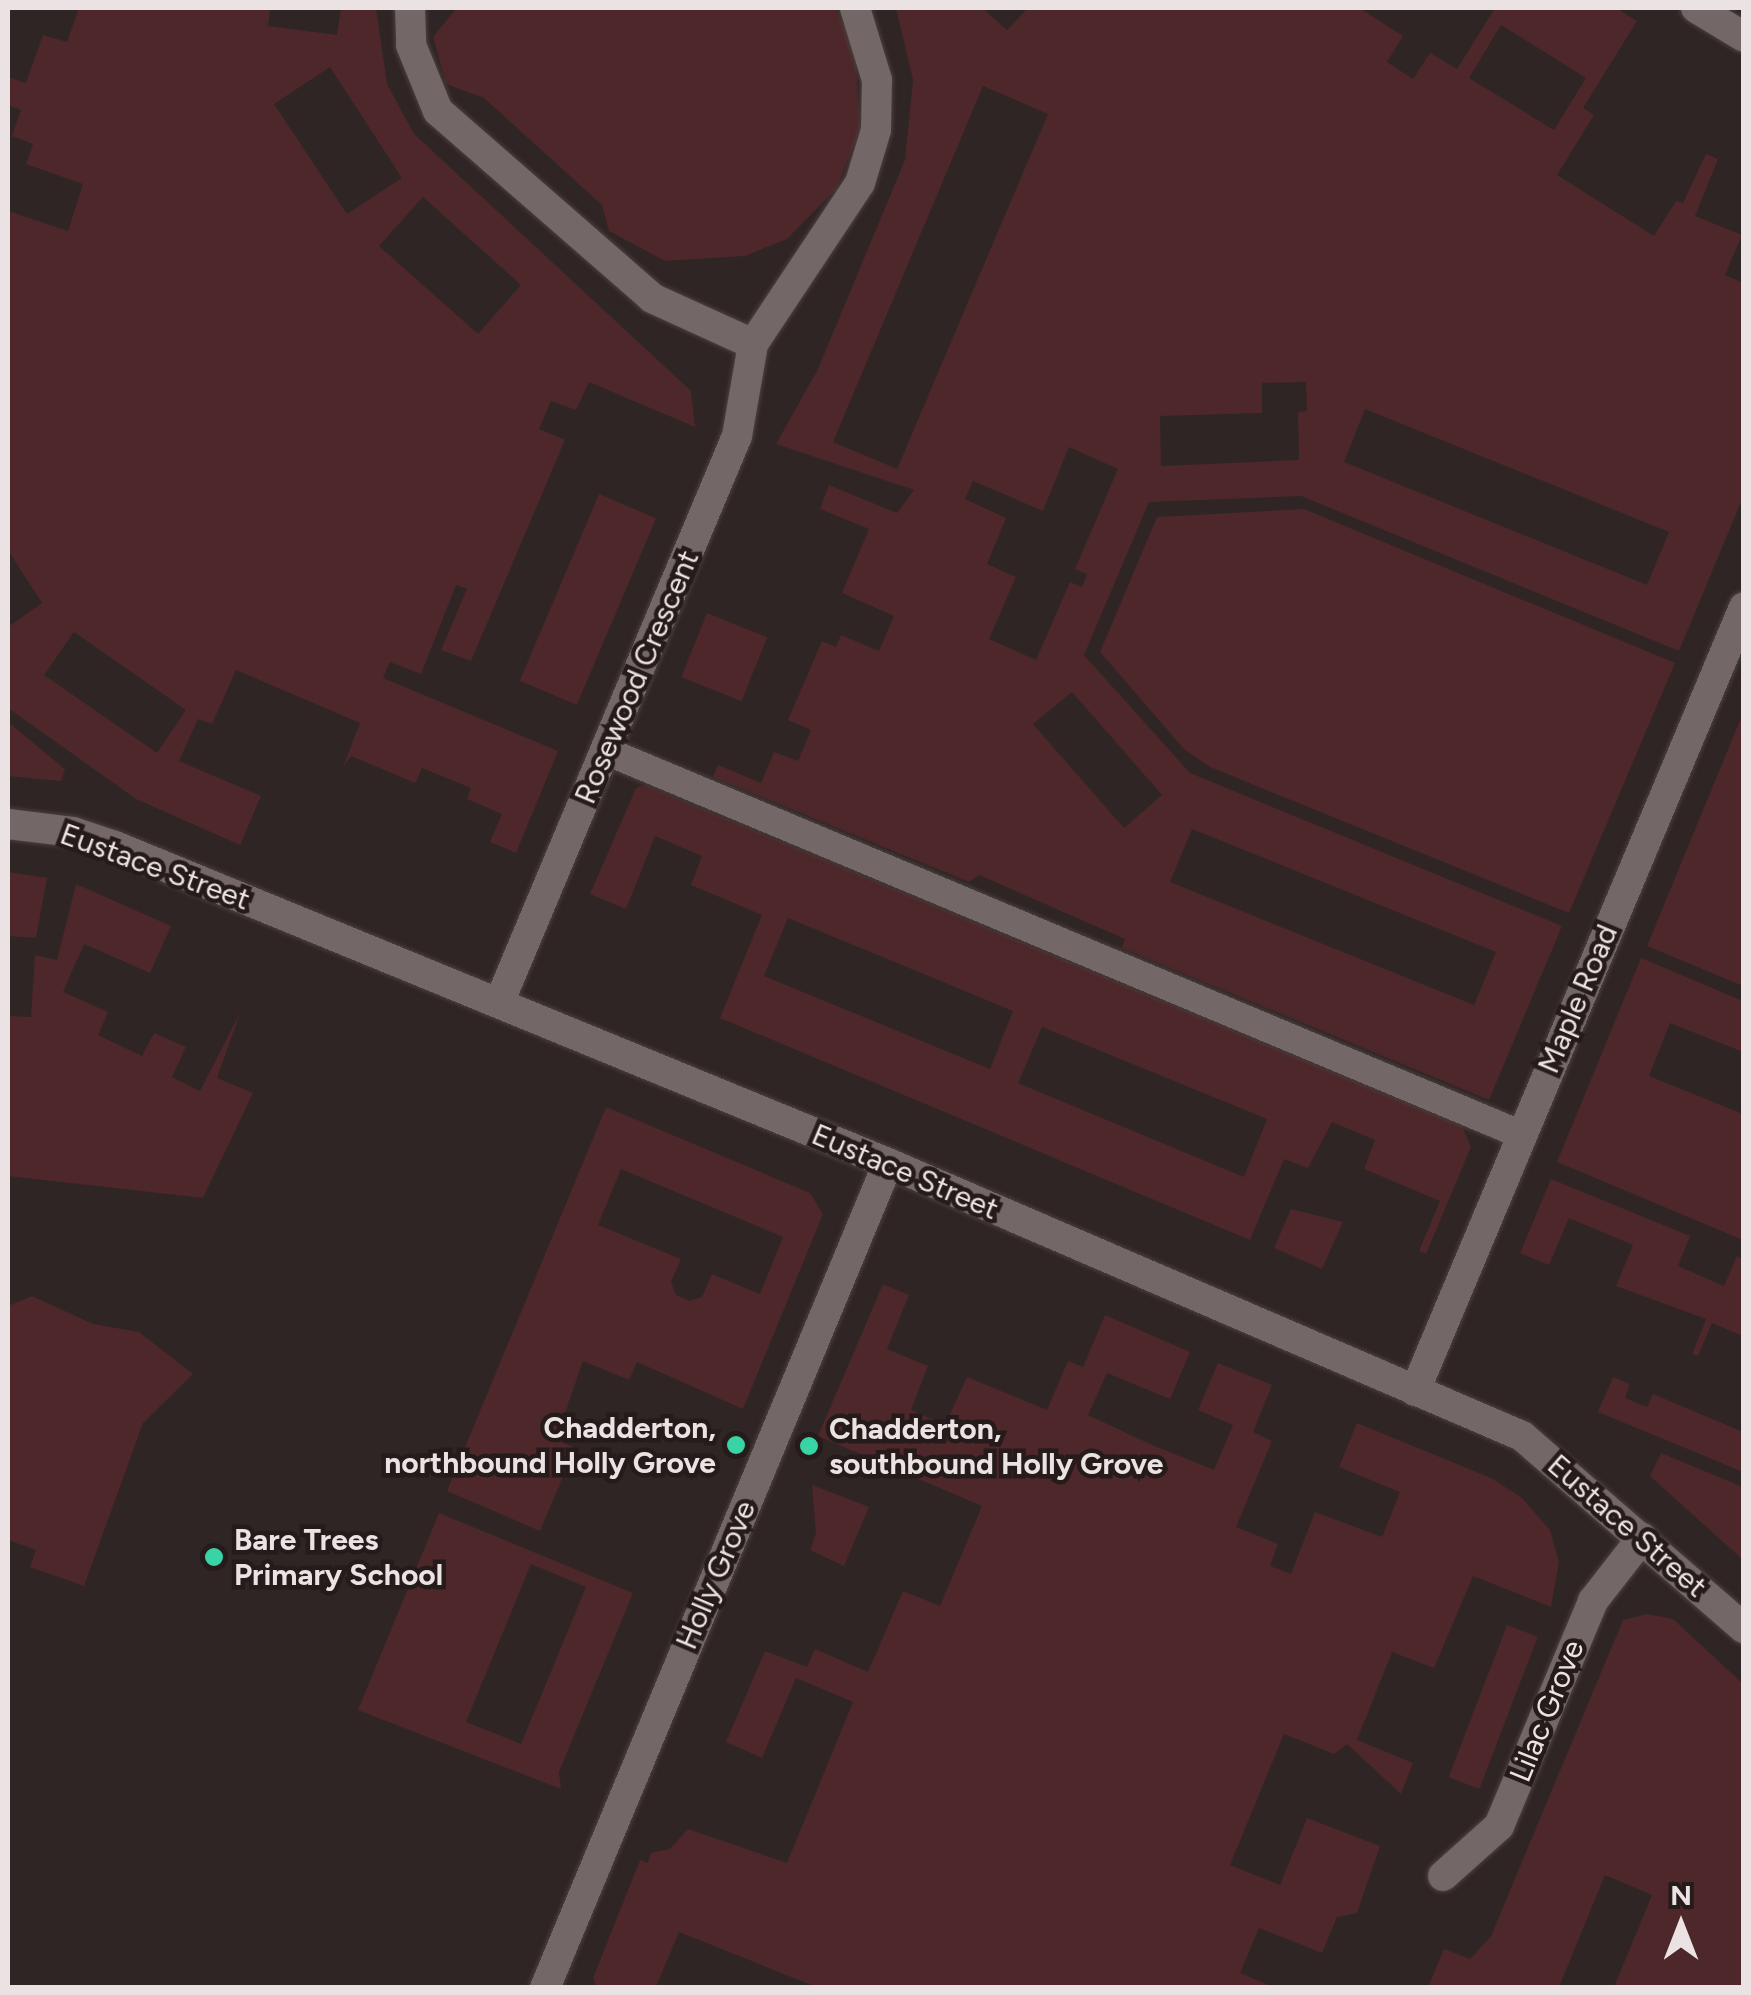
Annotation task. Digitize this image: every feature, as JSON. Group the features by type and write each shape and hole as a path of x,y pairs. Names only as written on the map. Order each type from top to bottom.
{"street":[{"path":"410,8 410,45 438,111 652,298 753,344"},
{"name":"Rosewood Crescent","path":"499,1004 737,436 753,344 860,183 876,130 878,80 854,8"},
{"path":"1696,8 1744,38"},
{"name":"Maple Road","path":"1415,1391 1744,607"},
{"name":"Eustace Street","path":"8,824 73,832 115,846 888,1163 1522,1436 1744,1628"},
{"name":"Holly Grove","path":"545,1988 888,1163"},
{"name":"Lilac Grove","path":"1443,1876 1499,1826 1593,1600 1642,1538"}],"lane":[{"path":"606,751 1520,1134"}],"shaded area":[{"path":"79,8 270,8 268,26 337,35 341,8 376,8 387,84 414,134 691,391 695,427 589,382 576,410 551,401 539,429 565,440 471,661 441,650 467,589 456,585 421,674 390,662 383,678 558,751 516,853 490,842 502,814 467,799 471,788 422,768 415,783 351,756 343,767 360,723 236,670 212,724 198,719 179,761 261,796 240,845 136,799 8,708 8,627 42,603 8,550 8,211 68,231 83,184 26,164 33,144 12,136 21,110 8,105 8,77 26,83 43,35 67,42","holes":["330,67 402,178 347,214 274,104","423,197 521,285 478,334 379,246","74,632 186,710 157,753 44,675"]},
{"path":"457,8 835,8 855,48 860,130 836,189 787,239 745,256 665,261 609,231 602,205 484,98 446,84 433,37"},
{"path":"896,8 982,8 1007,30 1028,8 1359,8 1403,36 1387,62 1413,79 1430,53 1457,69 1495,8 1616,8 1637,21 1583,108 1594,115 1557,175 1654,236 1676,201 1683,203 1706,154 1718,159 1695,216 1742,235 1725,275 1743,283 1743,497 1679,651 1301,496 1149,502 1084,655 1190,773 1562,926 1489,1100 1122,948 1125,939 979,875 969,882 713,777 718,765 761,783 774,752 798,761 811,730 788,720 822,641 836,647 841,635 879,651 894,616 842,593 869,529 820,509 829,485 897,513 914,490 776,444 818,369 905,160 913,80","holes":["1501,25 1586,78 1554,130 1469,78","983,86 1048,114 897,469 833,442","1306,382 1307,411 1298,412 1299,460 1161,466 1160,416 1262,413 1262,383","1365,409 1669,532 1647,585 1344,462","1069,447 1118,469 1075,569 1087,574 1082,587 1070,582 1036,660 989,639 1016,577 987,564 1006,518 965,499 973,481 1043,511","1072,692 1162,795 1124,828 1033,724","1192,829 1496,952 1474,1005 1170,882"]},
{"path":"599,494 656,518 577,705 520,681"},
{"path":"1304,509 1675,663 1569,913 1210,767 1184,749 1100,652 1157,517"},
{"path":"707,613 767,637 741,701 681,677"},
{"path":"1743,713 1743,986 1647,946"},
{"path":"8,722 65,769 61,781 8,776"},
{"path":"645,785 1462,1126 1471,1147 1426,1254 1419,1251 1440,1201 1364,1169 1375,1140 1332,1122 1308,1168 1284,1159 1250,1240 720,1018 762,915 691,885 702,856 655,836 626,909 590,894 636,788","holes":["788,918 1013,1011 990,1069 764,976","1042,1027 1267,1119 1244,1177 1018,1083"]},
{"path":"8,872 47,878 36,938 8,936"},
{"path":"76,884 171,926 150,973 84,944 63,992 108,1012 98,1035 142,1056 154,1033 186,1047 172,1077 200,1091 240,1013 217,1078 253,1093 203,1198 8,1176 8,1016 31,1017 35,955 57,960"},
{"path":"1641,958 1743,1001 1743,1052 1670,1023 1649,1076 1743,1114 1743,1240 1557,1162"},
{"path":"606,1107 810,1193 823,1214 743,1409 637,1362 629,1380 583,1361 556,1439 575,1448 540,1531 447,1491","holes":["621,1169 783,1237 760,1294 712,1274 702,1297 690,1301 676,1295 671,1282 681,1259 598,1225"]},
{"path":"1551,1179 1690,1236 1678,1266 1724,1286 1737,1256 1743,1259 1743,1336 1712,1323 1698,1356 1692,1354 1706,1319 1616,1286 1633,1245 1569,1218 1549,1265 1520,1253"},
{"path":"1291,1209 1343,1222 1322,1269 1274,1248"},
{"path":"883,1284 909,1295 887,1349 928,1366 911,1410 945,1425 967,1377 1047,1410 1068,1361 1083,1367 1105,1315 1190,1352 1170,1399 1107,1373 1088,1415 1150,1444 1214,1470 1233,1425 1198,1410 1218,1363 1272,1385 1253,1432 1272,1441 1236,1527 1278,1544 1270,1566 1291,1574 1315,1512 1382,1537 1400,1492 1339,1467 1357,1423 1491,1478 1522,1498 1550,1530 1559,1562 1551,1607 1473,1576 1434,1668 1392,1652 1357,1740 1413,1763 1401,1794 1347,1744 1334,1754 1284,1734 1230,1865 1280,1885 1307,1818 1380,1846 1357,1913 1337,1917 1322,1953 1259,1928 1240,1973 1273,1987 816,1987 679,1932 656,1987 597,1987 593,1978 640,1860 648,1863 651,1853 670,1849 688,1829 787,1863 853,1702 796,1678 762,1758 726,1742 765,1651 807,1667 815,1649 868,1672 903,1591 940,1606 982,1506 818,1436"},
{"path":"32,1296 93,1324 139,1332 193,1374 143,1423 84,1586 30,1567 36,1550 8,1540 8,1306"},
{"path":"1613,1377 1630,1384 1625,1398 1647,1407 1653,1394 1743,1432 1743,1472 1598,1412"},
{"path":"1661,1453 1743,1487 1743,1560 1650,1476"},
{"path":"812,1485 869,1507 844,1566 810,1550 816,1533"},
{"path":"439,1513 633,1593 559,1772 561,1789 358,1710","holes":["531,1564 586,1587 521,1744 466,1722"]},
{"path":"1647,1614 1673,1619 1743,1684 1743,1987 1614,1987 1652,1895 1605,1875 1559,1987 1428,1987 1444,1949 1470,1959 1491,1936 1623,1620"},
{"path":"1507,1625 1538,1637 1479,1789 1449,1777"}],"place":[{"name":"Chadderton, northbound Holly Grove","path":"736,1445"},
{"name":"Chadderton, southbound Holly Grove","path":"809,1446"},
{"name":"Bare Trees Primary School","path":"214,1557"}]}
